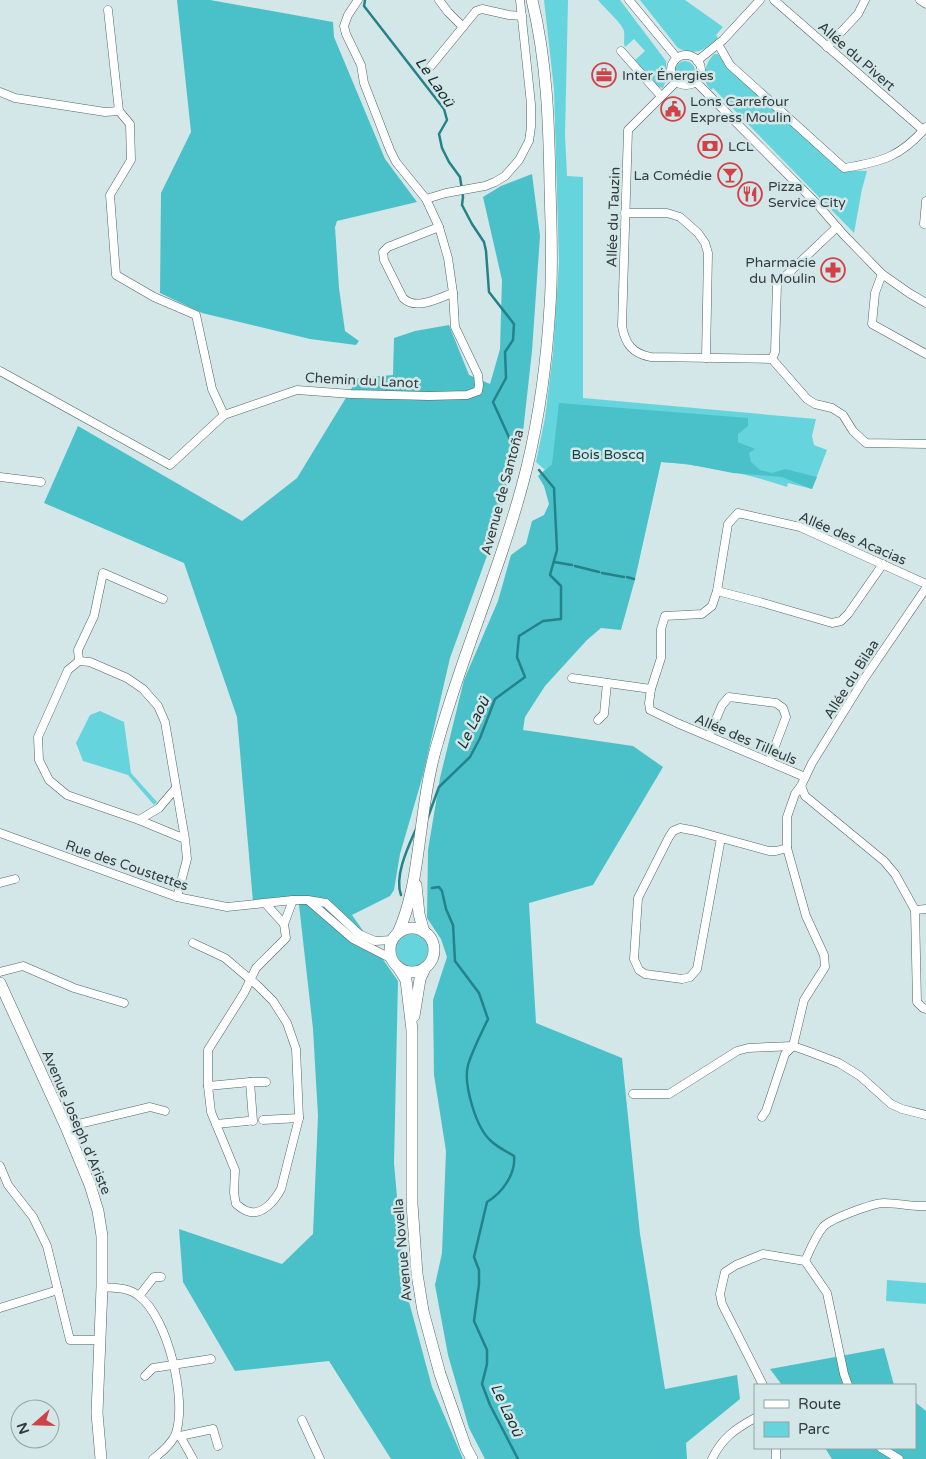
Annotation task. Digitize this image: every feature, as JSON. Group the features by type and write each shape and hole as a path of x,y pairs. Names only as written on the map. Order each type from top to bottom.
{"main road":[{"name":"Avenue de Santoña","path":"395,937 407,913 416,874 425,797 437,744 453,690 507,534 527,467 537,417 550,305 551,231 550,153 546,83 537,18 532,0"},
{"name":"Avenue de Santoña","path":"537,18 538,0"},
{"name":"Avenue de Santoña","path":"416,874 419,914 424,932"},
{"path":"411,928 424,932 432,943 434,950 430,963 418,971 404,971 395,963 390,953 395,937 404,930 411,928"},
{"name":"Avenue Novella","path":"395,963 406,980 412,1030 412,1204 417,1274 423,1311 440,1374 460,1432 472,1459"},
{"name":"Avenue Novella","path":"412,1030 420,979 425,968"},
{"name":"Avenue Joseph d'Ariste","path":"0,983 66,1127 90,1185 98,1211 102,1236 97,1413 101,1459"}],"street":[{"name":"Chemin du Lanot","path":"0,371 170,465 224,415 297,390 351,394 429,396 467,395 478,391 478,376 455,327 448,258 439,227 426,199 396,162 390,150 364,83 361,65 346,34 344,26 358,0"},
{"path":"438,0 463,27"},
{"path":"426,199 495,182 505,176 519,160 529,141 531,127 530,104 520,0"},
{"path":"629,0 677,58"},
{"path":"697,61 718,44 760,0"},
{"name":"Allée du Pivert","path":"774,0 924,129"},
{"path":"827,47 858,14 865,0"},
{"path":"920,0 926,4"},
{"path":"431,66 476,11 482,9 522,16"},
{"path":"108,10 119,111 130,124 131,160 110,195 116,275 154,297 196,315 212,389 224,415"},
{"path":"718,44 730,65 844,168 873,163 896,154 906,148 924,129"},
{"path":"621,51 661,96"},
{"path":"685,55 697,61 700,73 695,81 688,84 677,82 671,70 677,58 685,55"},
{"path":"695,81 818,205 836,227 882,274 909,293 926,302"},
{"name":"Allée du Tauzin","path":"677,82 628,130 622,326 626,342 644,356 706,358"},
{"path":"0,92 15,98 105,112 119,111"},
{"path":"924,224 926,202"},
{"path":"625,213 667,213 680,217 698,232 705,243 708,253 706,358 772,359 807,398 815,404 832,408 843,415 853,431 866,444 926,444"},
{"path":"439,227 388,247 383,252 384,260 403,298 412,304 421,304 453,293"},
{"path":"772,359 775,352 777,284 836,227"},
{"path":"882,274 875,293 872,324 926,354"},
{"path":"0,477 41,482"},
{"name":"Allée des Acacias","path":"651,689 661,658 661,628 665,616 702,614 712,606 717,591 728,524 738,512 800,527 883,564 926,586"},
{"path":"717,591 832,623 841,621 848,614 883,564"},
{"path":"79,661 78,650 94,616 103,573 163,599"},
{"name":"Allée du Bilaa","path":"793,1046 804,1000 825,967 824,955 806,916 787,848 787,817 795,794 805,777 864,679 926,586"},
{"path":"177,897 187,859 185,839 165,722 158,706 143,689 127,678 90,662 79,661 68,670 38,737 39,760 49,780 67,795 139,820 185,839"},
{"path":"572,678 651,689"},
{"path":"598,720 604,714 607,683"},
{"name":"Allée des Tilleuls","path":"651,689 650,710 805,777"},
{"path":"709,736 722,705 728,697 776,703 783,708 786,717 769,762"},
{"path":"801,786 805,796 884,861 895,874 915,910 917,1002 926,1009"},
{"path":"139,820 159,808 176,788"},
{"path":"721,838 697,969 690,977 682,979 645,974 639,970 634,959 638,898 673,832 680,828 721,838 769,851 787,848"},
{"name":"Rue des Coustettes","path":"0,834 177,897 227,907 308,900 326,904 359,934 375,942 395,937"},
{"path":"0,883 14,879"},
{"path":"193,943 225,958 250,979 273,1002 287,1023 296,1049 299,1118 281,1189 275,1199 261,1211 248,1212 236,1204 234,1193 235,1170 211,1112 208,1086 208,1050 244,992 250,979 256,968 286,938 284,924 293,900"},
{"path":"308,900 353,939 395,963"},
{"path":"265,903 284,924"},
{"path":"915,910 926,909"},
{"path":"0,972 23,966 74,988 124,1003"},
{"path":"762,1117 766,1112 785,1054 793,1046"},
{"path":"633,1094 669,1094 737,1051 748,1048 793,1046 839,1063 860,1076 891,1104 926,1115"},
{"path":"216,1124 250,1121 250,1082"},
{"path":"208,1086 266,1082"},
{"path":"66,1127 150,1107 165,1111"},
{"path":"263,1120 299,1118"},
{"path":"0,1166 8,1185 33,1217 48,1246 70,1340 100,1340"},
{"path":"804,1261 824,1226 833,1220 880,1203 917,1207 926,1206"},
{"path":"763,1384 722,1304 720,1294 725,1272 736,1265 763,1254 804,1261 828,1292 848,1384"},
{"path":"139,1296 154,1277 161,1277"},
{"path":"102,1287 126,1289 139,1296 160,1323 174,1365 178,1391 178,1435 192,1459"},
{"path":"0,1308 58,1290"},
{"path":"145,1376 153,1368 211,1359"},
{"path":"712,1459 727,1436 754,1419"},
{"path":"302,1420 320,1459"},
{"path":"153,1459 178,1435 213,1429 218,1446"},
{"path":"883,1449 899,1459"}],"green space":[{"path":"177,0 210,0 333,22 334,37 385,159 417,202 337,221 335,227 339,288 345,331 359,341 356,345 310,339 202,313 160,293 161,193 191,132"},
{"name":"Bois Boscq","path":"544,0 568,0 565,135 567,176 583,177 583,398 816,419 812,436 814,445 827,450 812,489 788,483 787,487 725,470 661,462 634,583 552,464 545,470 536,462 545,418 553,353 559,262 554,89"},
{"path":"598,0 620,0 666,61 667,78 663,88 656,86 634,61 645,51 634,39 625,47 623,28"},
{"path":"640,0 685,0 723,27 716,35 718,38 708,46 700,51 690,52 678,48"},
{"path":"714,54 718,54 727,67 837,167 841,170 867,171 854,233 713,88 711,90 706,81 705,72 708,62"},
{"path":"685,61 692,64 695,71 692,78 685,81 678,78 675,71 678,64"},
{"path":"532,174 540,236 532,351 523,432 488,553 450,658 423,775 400,854 394,890 390,896 352,915 398,981 394,1163 405,1287 432,1387 463,1459 391,1459 329,1361 235,1371 183,1282 179,1229 282,1264 313,1234 318,1116 313,1029 298,896 253,902 237,717 184,563 44,503 78,426 242,521 297,478 358,378 393,375 394,338 415,331 449,325 469,375 490,384 500,349 502,280 483,197 501,186"},
{"path":"559,403 748,418 748,426 738,434 738,442 755,449 749,453 751,462 760,470 772,473 785,469 817,477 812,489 782,477 733,473 687,464 661,462 634,583 621,630 601,628 587,640 545,686 525,717 523,730 633,746 663,767 593,885 529,903 536,1023 622,1058 640,1234 665,1389 737,1375 740,1399 686,1443 687,1459 485,1459 469,1428 448,1355 435,1285 442,1253 446,1151 434,1075 433,1000 447,957 441,939 427,918 428,850 440,778 464,680 498,601 511,555 526,544 532,521 544,515 549,504 544,486 538,476 552,464"},
{"path":"100,711 124,722 131,773 157,802 154,805 128,775 83,761 76,743 90,715"},
{"path":"412,934 418,935 423,939 427,944 427,956 423,961 418,965 412,966 406,965 401,961 397,956 396,950 397,944 401,939 406,935"},
{"path":"887,1280 926,1283 926,1304 886,1301"},
{"path":"884,1348 894,1384 781,1384 770,1369"},
{"path":"916,1403 926,1411 926,1459 832,1459 826,1449 916,1449"}],"waterway":[{"name":"Le Laoü","path":"365,0 364,6 444,109 447,120 439,134 442,148 460,177 463,197 462,205 484,242 489,292 514,324 513,340 505,352 506,378 493,402 518,457"},
{"name":"Le Laoü","path":"428,817 439,787 470,757 480,738 495,699 525,677 517,657 519,636 543,621 561,619 561,586 550,575 557,550 554,488 539,470"},
{"path":"554,562 572,565"},
{"path":"575,566 599,572"},
{"path":"602,573 624,577"},
{"path":"627,577 634,579"},
{"name":"Le Laoü","path":"401,895 399,879 406,853 416,829"},
{"name":"Le Laoü","path":"432,888 439,887 442,891 446,909 453,925 455,961 479,993 488,1019 468,1065 467,1083 472,1105 480,1126 486,1135 496,1145 514,1156 513,1170 507,1182 498,1194 487,1202 474,1257 479,1270 474,1321 487,1350 487,1364 482,1384 490,1405 518,1459"}],"place":[{"name":"Inter Énergies","path":"604,75"},
{"name":"Lons Carrefour Express Moulin","path":"673,109"},
{"name":"LCL","path":"710,146"},
{"name":"La Comédie","path":"730,175"},
{"name":"Pizza Service City","path":"750,194"},
{"name":"Pharmacie du Moulin","path":"833,270"}]}
